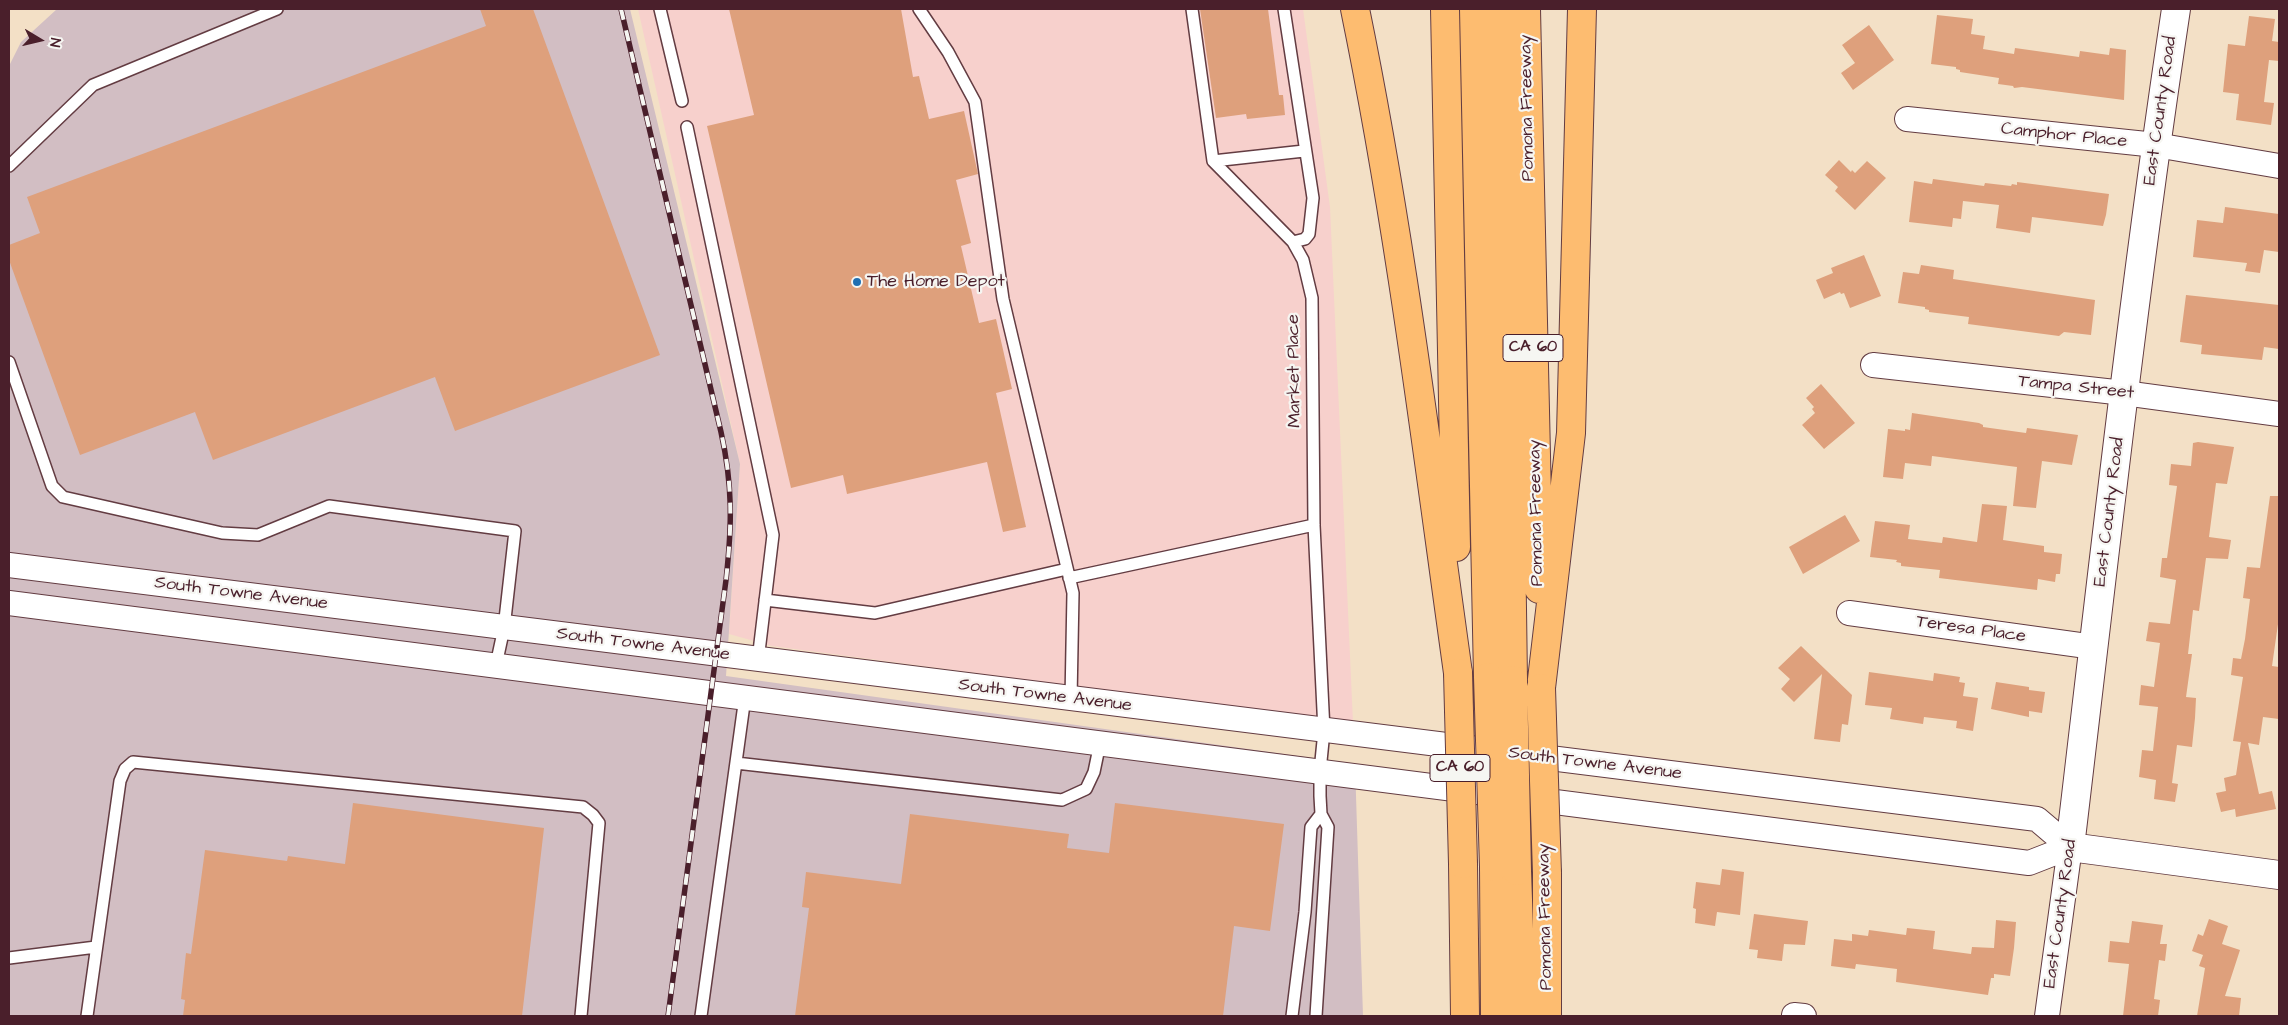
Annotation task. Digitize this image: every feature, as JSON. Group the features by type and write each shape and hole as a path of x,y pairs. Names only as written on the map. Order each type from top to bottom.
{"highway":[{"path":"1355,9 1395,223 1458,672"},
{"name":"CA 60","path":"1445,9 1465,1016"},
{"path":"1474,9 1501,678 1506,869 1522,1016"},
{"path":"1500,9 1507,260 1501,678"},
{"name":"Pomona Freeway","path":"1526,9 1541,688 1547,873 1547,1016"},
{"path":"1541,688 1572,433 1582,9"},
{"path":"1495,1016 1506,869"}],"street":[{"name":"East County Road","path":"2047,1016 2070,847 2124,393 2156,145 2176,9"},
{"name":"Camphor Place","path":"1907,119 2156,145 2279,166"},
{"name":"Tampa Street","path":"1873,365 2124,393 2279,414"},
{"name":"South Towne Avenue","path":"9,565 2036,819 2070,847"},
{"path":"9,603 2029,863 2070,847 2279,875"},
{"name":"Teresa Place","path":"1849,612 2094,647"}],"lane":[{"path":"9,166 93,85 277,9"},
{"path":"660,9 682,101"},
{"path":"919,9 948,52 975,102 1003,299 1073,593 1071,699"},
{"path":"1192,9 1214,162 1304,152"},
{"path":"1284,9 1304,152 1313,198 1309,234 1305,239 1293,242"},
{"path":"687,127 773,536 758,660"},
{"name":"Market Place","path":"1214,162 1293,242 1303,260 1312,298 1314,525 1324,731 1320,771 1321,814"},
{"path":"9,362 52,486 63,497 222,533 258,535 329,506 515,531 504,628 496,665"},
{"path":"765,600 875,613 1314,525"},
{"path":"701,1016 744,697"},
{"path":"736,763 1062,800 1086,789 1094,772 1100,743"},
{"path":"87,1016 120,781 125,769 134,762 583,807 593,815 598,823 581,1016"},
{"path":"1292,1016 1305,912 1311,827 1321,814 1328,827 1316,1016"},
{"path":"9,958 96,947"}],"shaded area":[{"path":"57,9 630,9 740,464 726,676 1355,764 1363,1016 9,1016 9,66 21,42"},
{"path":"638,9 1303,9 1330,207 1353,723 772,646 729,634 740,464"}],"building":[{"path":"480,9 533,9 660,355 455,431 435,377 213,460 195,412 80,455 9,260 9,245 40,233 27,197 486,26"},
{"name":"The Home Depot","path":"729,9 901,9 913,77 919,76 929,119 964,111 978,174 956,180 971,243 961,246 979,323 996,319 1012,389 996,393 1026,527 1003,532 987,462 847,494 843,475 791,488 707,126 754,115"},
{"path":"1200,9 1268,9 1279,95 1283,95 1285,115 1247,119 1246,114 1216,118"},
{"path":"1937,15 1973,19 1971,34 1985,36 1983,49 2014,54 2015,48 2079,57 2080,51 2109,55 2110,48 2126,50 2124,100 2022,87 2014,88 2013,86 1998,84 1999,78 1960,72 1956,67 1931,64"},
{"path":"2249,16 2275,19 2272,41 2279,42 2279,61 2269,60 2264,102 2274,103 2271,125 2236,120 2239,94 2223,92 2228,44 2245,46"},
{"path":"1869,25 1894,60 1853,90 1841,73 1855,63 1842,45"},
{"path":"1839,160 1851,172 1852,170 1855,173 1867,161 1886,178 1855,210 1835,191 1838,187 1825,175"},
{"path":"1933,179 1984,186 1985,183 2011,186 2012,184 2017,185 2017,182 2109,194 2106,215 2103,226 2032,217 2030,233 1996,228 1999,205 1963,201 1961,219 1953,218 1952,227 1909,222 1914,181 1932,184"},
{"path":"2225,207 2279,214 2279,252 2264,250 2260,273 2245,271 2247,263 2193,257 2197,220 2223,223"},
{"path":"1864,255 1881,296 1850,308 1844,293 1841,294 1840,292 1824,299 1816,280 1833,273 1831,268"},
{"path":"1921,265 1954,270 1953,279 2095,300 2091,335 2064,332 2059,336 1968,324 1969,317 1929,312 1925,307 1898,303 1903,272 1919,274"},
{"path":"2186,295 2279,305 2279,349 2264,347 2262,360 2201,354 2202,345 2180,342"},
{"path":"1821,384 1855,423 1824,449 1802,425 1815,413 1812,409 1814,407 1806,398"},
{"path":"1912,413 1979,423 1983,427 2026,433 2027,428 2078,435 2072,465 2042,461 2036,508 2013,506 2017,467 1932,456 1931,466 1905,463 1903,479 1883,477 1888,429 1910,430"},
{"path":"2193,443 2234,447 2227,484 2216,483 2209,537 2231,540 2228,559 2206,558 2199,611 2193,610 2188,654 2192,654 2186,697 2196,698 2195,718 2192,747 2177,745 2172,783 2178,784 2175,802 2154,799 2156,780 2139,777 2142,750 2153,751 2158,707 2139,705 2141,685 2154,687 2160,643 2146,641 2149,622 2170,624 2176,580 2160,577 2162,558 2167,558 2177,486 2169,485 2171,464 2191,466"},
{"path":"2270,496 2279,496 2279,617 2272,666 2279,667 2279,719 2263,717 2259,745 2248,743 2259,794 2272,791 2276,809 2236,817 2235,809 2221,812 2216,793 2226,791 2224,778 2236,775 2241,742 2233,741 2243,677 2231,675 2233,658 2241,659 2250,599 2243,598 2247,567 2260,568"},
{"path":"1982,504 2007,506 2003,540 2044,546 2044,552 2062,554 2060,574 2056,574 2055,582 2038,579 2037,590 1939,578 1940,570 1901,566 1901,563 1896,562 1897,560 1870,557 1875,521 1910,525 1908,539 1942,543 1943,537 1977,542"},
{"path":"1845,515 1860,541 1803,574 1789,547"},
{"path":"1801,646 1852,695 1848,725 1842,724 1840,742 1814,739 1822,674 1794,702 1781,689 1790,679 1778,668"},
{"path":"1869,672 1933,681 1934,673 1960,677 1959,682 1965,683 1963,696 1978,698 1973,731 1956,728 1957,721 1924,717 1923,724 1890,719 1892,708 1865,705"},
{"path":"1996,682 2029,687 2029,690 2045,692 2042,713 2029,711 2029,717 1991,709"},
{"path":"353,803 544,828 522,1016 183,1016 185,1000 181,999 186,953 191,954 205,850 287,861 288,856 345,864"},
{"path":"1115,803 1284,824 1270,931 1234,926 1223,1016 795,1016 809,908 802,907 806,872 901,884 910,814 1069,834 1067,848 1109,853"},
{"path":"1722,869 1744,872 1740,915 1717,912 1715,926 1695,923 1696,909 1693,908 1696,882 1720,885"},
{"path":"1754,914 1808,921 1805,945 1784,944 1782,961 1757,958 1758,950 1749,949"},
{"path":"2209,919 2228,926 2222,944 2240,950 2225,996 2241,998 2239,1016 2197,1016 2205,968 2199,966 2203,955 2192,951 2198,934 2203,936"},
{"path":"1996,920 2016,922 2014,948 2010,976 1994,974 1994,978 1991,978 1988,995 1896,982 1897,969 1856,964 1855,969 1831,966 1834,939 1852,941 1852,934 1868,936 1869,930 1906,935 1907,928 1935,931 1933,949 1971,954 1972,947 1994,948"},
{"path":"2132,921 2163,925 2160,944 2167,944 2165,961 2159,960 2154,999 2160,1000 2158,1016 2123,1016 2129,964 2108,962 2110,941 2129,943"}],"railway":[{"path":"621,9 721,432 728,470 730,506 726,580 668,1016"}],"place":[{"name":"The Home Depot","path":"857,282"}]}
